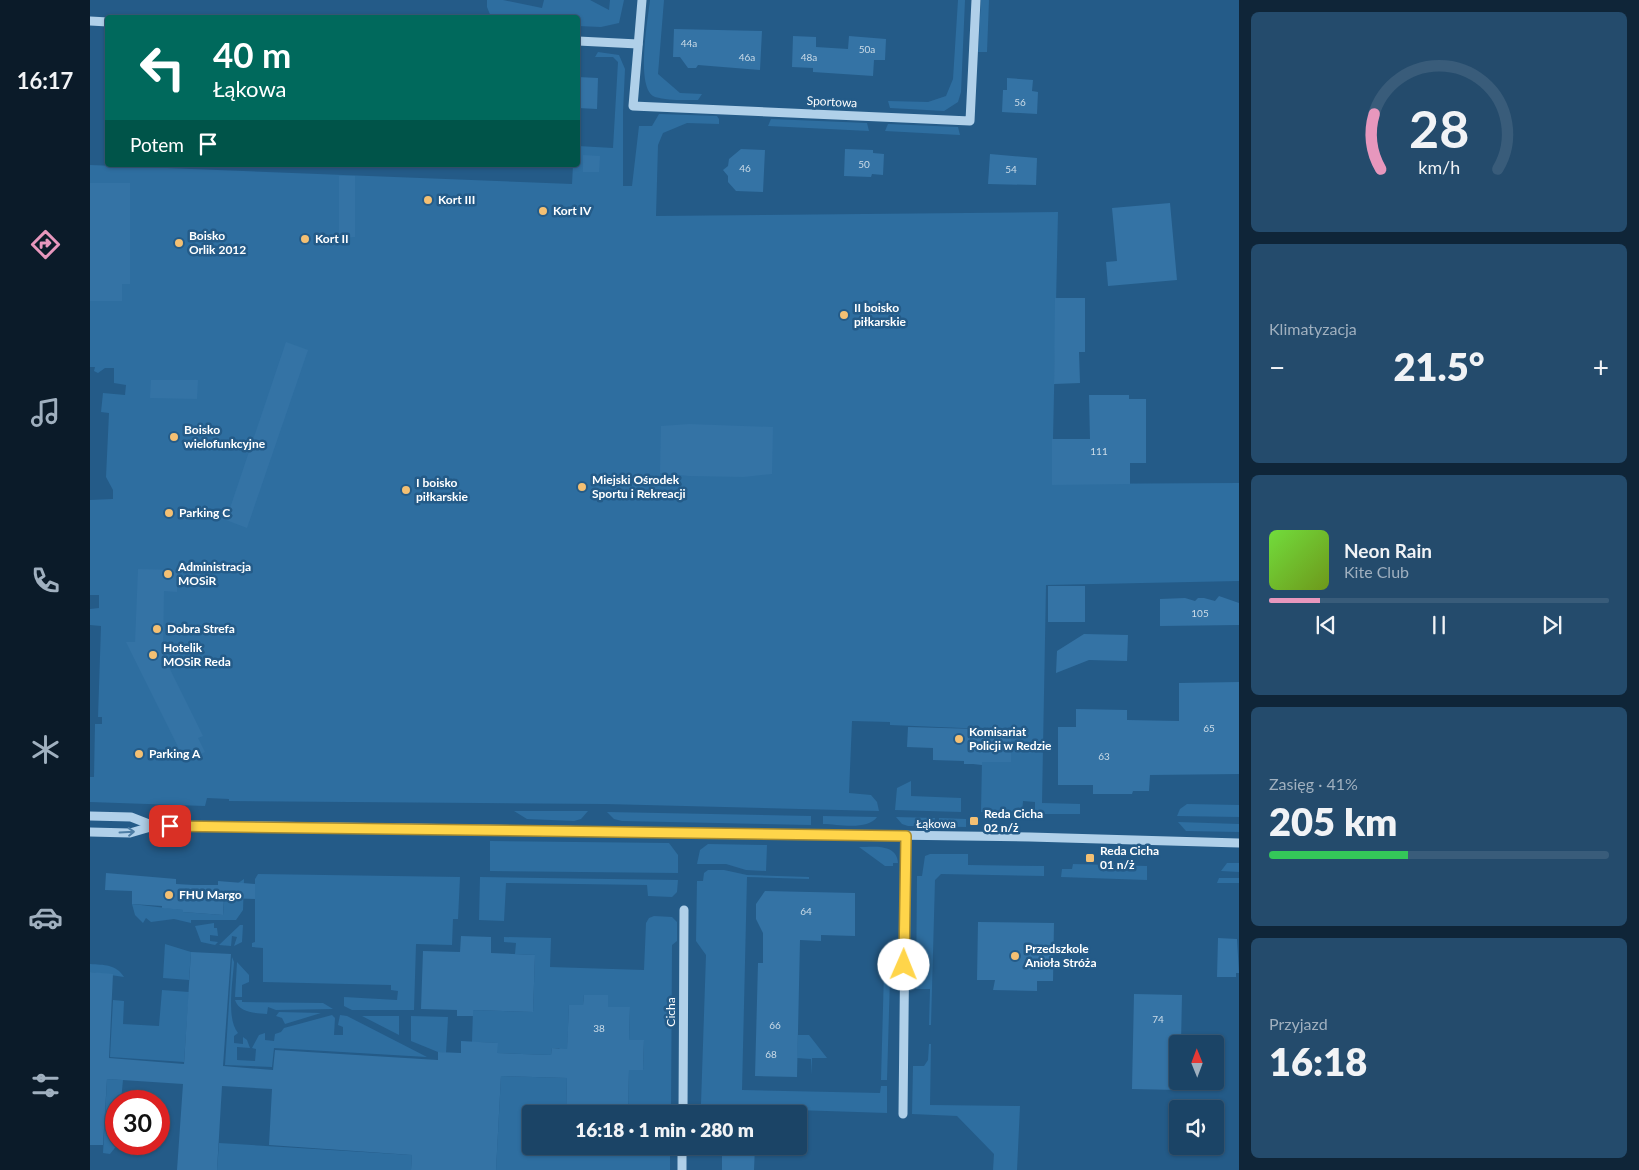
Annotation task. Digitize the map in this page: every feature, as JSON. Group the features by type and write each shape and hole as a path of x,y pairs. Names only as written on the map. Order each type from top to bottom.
{"street":[{"name":"Sportowa","path":"642,0 633,106 970,121 976,0"},
{"path":"90,21 105,22"},
{"path":"580,41 638,44"},
{"name":"Łąkowa","path":"90,816 131,817 154,826"},
{"name":"Łąkowa","path":"90,832 130,833 154,826 1030,837 1239,843"},
{"path":"902,1114 906,836"},
{"name":"Cicha","path":"683,1105 684,910"},
{"path":"682,1155 682,1170"}],"shaded area":[{"path":"487,0 503,0 542,8 544,0 590,0 609,10 610,0 624,0 619,23 601,27 580,26 580,15 490,15"},
{"path":"650,0 664,0 658,74 680,93 702,94 698,100 660,98 655,97 649,91 644,68 644,53"},
{"path":"958,0 965,0 961,92 958,102 944,111 890,108 888,101 928,102 946,96 953,79"},
{"path":"981,0 989,0 987,52 978,52"},
{"name":"Miejski Ośrodek Sportu i Rekreacji","path":"598,52 619,55 625,69 623,186 632,186 639,126 652,126 659,114 717,116 719,119 719,124 687,123 663,133 658,145 656,216 1058,212 1052,484 1239,483 1239,581 1046,585 1042,803 1080,804 1080,814 1035,814 1035,802 1023,801 1022,813 981,812 982,761 1010,762 1011,730 890,725 890,722 852,721 849,793 871,795 877,802 879,811 605,804 229,801 229,799 207,798 205,806 90,802 90,777 94,777 95,724 102,724 102,717 98,717 101,626 90,625 90,609 99,608 99,595 90,595 90,500 113,499 113,490 106,477 109,413 101,412 103,393 125,395 126,385 114,383 114,368 105,368 98,373 94,371 95,367 90,367 90,165 572,184 573,167 580,167 580,146 613,148 618,62 613,57 595,57"},
{"path":"771,119 867,123 869,131 768,126"},
{"path":"888,124 958,127 960,135 885,131"},
{"path":"911,781 911,796 961,798 961,812 895,810 897,788"},
{"path":"1187,804 1239,805 1239,817 1177,816 1180,809"},
{"path":"514,811 588,811 581,819 574,821 527,819"},
{"path":"607,812 811,816 811,825 622,821 614,819"},
{"path":"823,816 877,817 866,824 852,826 823,824"},
{"path":"896,817 935,818 935,820 939,820 939,818 966,819 966,827 908,826 902,824"},
{"path":"1178,822 1239,824 1239,832 1186,831"},
{"path":"490,841 669,843 678,855 678,873 490,871"},
{"path":"708,844 767,845 766,871 746,870 726,864 697,864 700,850"},
{"path":"859,847 889,849 897,857 898,863 893,863 893,866 885,866"},
{"path":"930,854 968,854 968,865 1044,866 1044,876 941,874 935,880 931,1025 929,1025 930,989 916,989 917,876 922,876 925,856"},
{"path":"1227,863 1239,863 1239,872 1221,871"},
{"path":"1073,864 1147,866 1147,880 1061,877 1062,869 1072,869"},
{"path":"708,870 724,870 747,875 809,877 809,879 747,877 742,1090 880,1093 881,1086 887,1086 887,1113 807,1110 807,1105 701,1105 706,955 696,941 697,881 703,881 704,873"},
{"path":"258,874 460,877 458,919 453,919 452,945 416,944 414,1010 352,1010 344,1006 344,997 397,1000 398,991 391,990 391,985 263,982 263,948 252,947 252,943 255,942 255,879"},
{"path":"480,877 678,880 677,892 672,897 648,896 647,885 506,883 504,921 479,920"},
{"path":"1219,878 1239,878 1239,883 1217,883"},
{"path":"244,879 243,910 236,920 191,920 191,923 174,919 151,922 146,918 143,923 135,915 132,904 183,910 183,912 223,915 225,892"},
{"path":"654,916 672,917 677,922 677,941 672,945 671,1105 628,1105 629,1070 643,1070 644,1041 629,1040 630,1007 608,1007 608,995 584,995 583,1005 569,1005 567,1056 559,1048 552,1048 551,1055 497,1053 497,1043 472,1042 473,1010 533,1012 535,955 515,954 516,943 504,942 504,937 551,938 550,967 644,970 646,923 649,918"},
{"path":"214,923 218,936 210,935 210,941 218,942 215,945 201,942 195,926"},
{"path":"240,925 243,925 242,942 234,946 237,937 232,936 231,946 219,945"},
{"path":"165,944 191,952 189,980 163,978"},
{"path":"232,957 234,962 231,1009 234,1027 238,1033 234,1036 234,1043 243,1044 243,1037 247,1040 250,1048 237,1047 237,1060 255,1061 256,1049 252,1048 259,1035 265,1033 265,1040 274,1041 275,1034 281,1032 284,1028 332,1015 335,1018 334,1035 343,1035 343,1027 338,1025 340,1015 347,1016 427,1057 274,1048 272,1067 225,1065"},
{"path":"237,962 249,975 249,982 242,985 242,997 235,997"},
{"path":"90,964 113,967 124,977 90,972"},
{"path":"884,971 889,973 890,978 887,1080 881,1080"},
{"path":"162,990 189,992 184,1062 110,1057 113,1000 124,1001 123,1024 159,1026"},
{"path":"235,1000 242,1000 242,1002 323,1003 333,1009 276,1010 268,1007 267,1014 244,1010 240,1008"},
{"path":"279,1012 321,1013 285,1024 282,1018 276,1016"},
{"path":"362,1016 399,1016 399,1035"},
{"path":"411,1016 448,1017 446,1053 438,1052 411,1041"},
{"path":"798,1035 809,1035 827,1058 812,1058 812,1075 811,1059 797,1058"},
{"path":"929,1044 931,1044 930,1105 1020,1106 1017,1170 993,1170 994,1154 957,1116 912,1114 913,1066 924,1066 928,1060"},
{"path":"501,1076 567,1078 566,1105 522,1105 522,1155 670,1155 670,1170 496,1170"},
{"path":"107,1079 123,1080 122,1090 106,1090"},
{"path":"105,1116 105,1153 103,1153"},
{"path":"219,1143 412,1155 411,1170 217,1170"}],"building":[{"path":"674,29 762,31 760,70 698,65 696,68 688,68 680,57 673,57"},
{"path":"793,36 816,37 816,47 848,49 849,36 886,39 885,60 874,60 873,76 813,72 813,68 792,67"},
{"path":"580,77 598,78 597,109 580,108"},
{"path":"1007,78 1033,80 1032,91 1038,92 1037,114 1002,112 1003,90 1007,90"},
{"path":"741,149 765,150 763,192 736,191 728,182 728,176 723,170 728,166 729,159"},
{"path":"845,149 873,150 873,153 884,154 883,175 872,174 871,177 844,176"},
{"path":"990,154 1037,158 1036,185 988,184"},
{"path":"583,155 600,156 599,172 583,172"},
{"path":"339,176 355,176 355,237 339,238"},
{"path":"90,183 130,183 130,284 122,284 122,301 90,301"},
{"path":"1170,203 1177,280 1108,286 1106,262 1117,261 1112,208"},
{"path":"1055,298 1085,298 1085,352 1079,352 1080,383 1054,384"},
{"path":"286,342 308,350 247,528 226,520"},
{"path":"151,380 198,380 197,399 150,398"},
{"path":"1089,395 1129,395 1129,399 1146,399 1146,463 1130,463 1130,484 1052,485 1052,439 1090,439"},
{"path":"689,424 773,427 772,474 744,477 689,476 660,473 661,426"},
{"name":"Hotelik MOSiR Reda","path":"138,569 177,570 177,592 164,591 163,655 203,736 198,738 205,752 185,761 126,642 135,642"},
{"path":"1048,586 1085,586 1085,622 1048,622"},
{"path":"1219,596 1239,603 1239,625 1160,626 1160,599 1185,598 1195,601 1198,598 1204,598 1215,601"},
{"path":"1084,634 1128,635 1127,661 1089,660 1056,673 1057,651"},
{"path":"1239,682 1239,774 1150,775 1149,791 1133,791 1132,794 1093,794 1093,785 1058,785 1058,727 1076,727 1076,709 1127,710 1127,720 1179,721 1179,683"},
{"name":"Komisariat Policji w Redzie","path":"908,727 1011,730 1011,762 982,762 982,765 964,764 964,761 933,760 933,748 907,747"},
{"path":"106,873 176,879 176,884 218,885 218,881 255,884 255,899 224,898 223,915 183,912 183,910 162,908 162,906 132,904 132,891 105,890"},
{"path":"765,891 855,893 855,936 821,935 821,941 800,940 797,1077 755,1076 758,963 763,963 763,933 756,919 756,904"},
{"name":"Przedszkole Anioła Stróża","path":"978,922 1054,923 1053,981 1037,981 1037,991 993,990 995,980 977,980"},
{"path":"461,936 491,937 491,953 535,955 533,1012 473,1010 473,1016 457,1016 457,1010 421,1009 423,951 460,952"},
{"path":"1218,938 1237,939 1239,973 1236,973 1236,977 1217,977"},
{"path":"191,952 231,954 223,1066 273,1070 275,1050 438,1060 438,1052 461,1053 461,1041 498,1043 497,1053 551,1055 552,1048 567,1049 569,1005 583,1005 584,995 608,995 608,1007 630,1007 629,1040 644,1040 643,1070 629,1070 628,1105 566,1105 567,1078 501,1076 496,1170 411,1170 412,1155 269,1145 272,1089 222,1086 217,1170 177,1170 183,1084 107,1079 103,1145 90,1145 90,972 113,974 109,1058 184,1064"},
{"path":"1134,994 1182,995 1181,1035 1169,1035 1169,1090 1132,1089"},
{"path":"722,1155 755,1155 754,1170 722,1170"}],"place":[{"name":"Kort III","path":"428,200"},
{"name":"Kort IV","path":"543,211"},
{"name":"Kort II","path":"305,239"},
{"name":"Boisko Orlik 2012","path":"179,243"},
{"name":"II boisko piłkarskie","path":"844,315"},
{"name":"Boisko wielofunkcyjne","path":"174,437"},
{"name":"Miejski Ośrodek Sportu i Rekreacji","path":"582,487"},
{"name":"I boisko piłkarskie","path":"406,490"},
{"name":"Parking C","path":"169,513"},
{"name":"Administracja MOSiR","path":"168,574"},
{"name":"Dobra Strefa","path":"157,629"},
{"name":"Hotelik MOSiR Reda","path":"153,655"},
{"name":"Komisariat Policji w Redzie","path":"959,739"},
{"name":"Parking A","path":"139,754"},
{"name":"Reda Cicha 02 n/ż","path":"974,821"},
{"name":"Reda Cicha 01 n/ż","path":"1090,858"},
{"name":"FHU Margo","path":"169,895"},
{"name":"Przedszkole Anioła Stróża","path":"1015,956"}],"route":[{"path":"170,826 906,836 904,965"}]}
